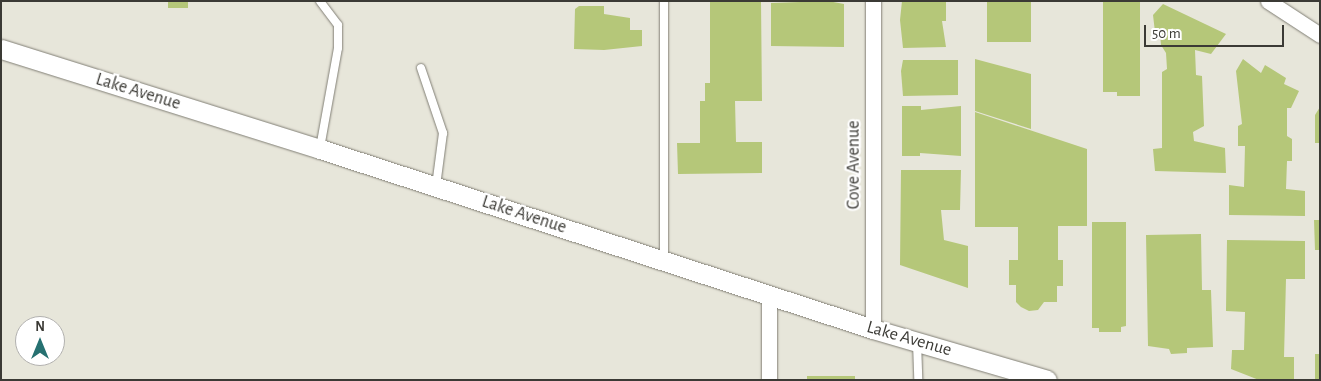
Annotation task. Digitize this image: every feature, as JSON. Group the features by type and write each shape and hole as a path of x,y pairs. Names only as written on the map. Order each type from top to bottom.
{"street":[{"name":"Cove Avenue","path":"873,1 873,329"},
{"path":"1268,1 1320,35"},
{"name":"Lake Avenue","path":"1,49 320,148 873,329 1047,380"},
{"path":"769,295 769,380"}],"lane":[{"path":"320,1 338,24 338,48 320,148"},
{"path":"664,1 664,261"},
{"path":"421,68 444,133 436,187"},
{"path":"918,342 918,380"}],"building":[{"path":"168,1 188,1 188,8 168,8"},
{"path":"710,1 761,1 762,101 735,101 736,142 762,142 762,173 678,174 677,143 700,143 700,101 705,101 705,83 710,83"},
{"path":"828,1 844,4 844,47 771,46 771,3"},
{"path":"902,1 946,1 946,21 942,21 946,47 903,48 900,20"},
{"path":"987,1 1031,1 1031,42 987,42"},
{"path":"1103,1 1140,1 1140,96 1117,96 1117,92 1103,92"},
{"path":"1163,4 1226,34 1211,54 1195,50 1196,75 1202,76 1204,126 1193,132 1194,141 1225,148 1226,173 1155,171 1153,149 1162,148 1162,72 1167,69 1166,53 1161,45 1160,34 1155,32 1153,15"},
{"path":"579,6 604,6 604,14 630,18 630,30 642,30 642,46 604,50 574,49 575,9"},
{"path":"975,59 1031,74 1031,129 975,111"},
{"path":"1243,59 1261,73 1265,65 1286,78 1284,84 1299,91 1291,108 1287,108 1287,136 1292,139 1292,161 1287,161 1286,189 1305,191 1305,216 1229,215 1229,185 1244,187 1245,146 1238,146 1238,126 1242,124 1236,71"},
{"path":"903,60 958,60 958,95 903,96 901,71"},
{"path":"902,106 921,106 921,110 961,106 961,156 920,153 920,156 902,156"},
{"path":"1320,107 1320,143 1315,143 1315,115"},
{"path":"975,112 1087,149 1087,226 1058,226 1058,260 1063,260 1063,286 1057,286 1057,302 1044,302 1038,310 1029,311 1021,307 1016,302 1016,285 1009,285 1009,260 1018,260 1018,227 975,227"},
{"path":"901,170 961,170 960,210 941,210 944,240 968,246 968,288 900,265"},
{"path":"1314,220 1320,220 1320,250 1315,250"},
{"path":"1092,222 1126,222 1126,326 1121,327 1121,332 1099,332 1099,328 1092,328"},
{"path":"1201,234 1202,290 1211,290 1213,347 1187,348 1187,353 1171,354 1169,349 1148,346 1146,235"},
{"path":"1227,240 1305,241 1305,279 1286,279 1284,357 1294,357 1294,380 1259,380 1231,369 1232,350 1244,350 1245,312 1226,311"},
{"path":"1315,354 1320,354 1320,380 1315,380"},
{"path":"807,376 855,376 855,380 807,380"}]}
